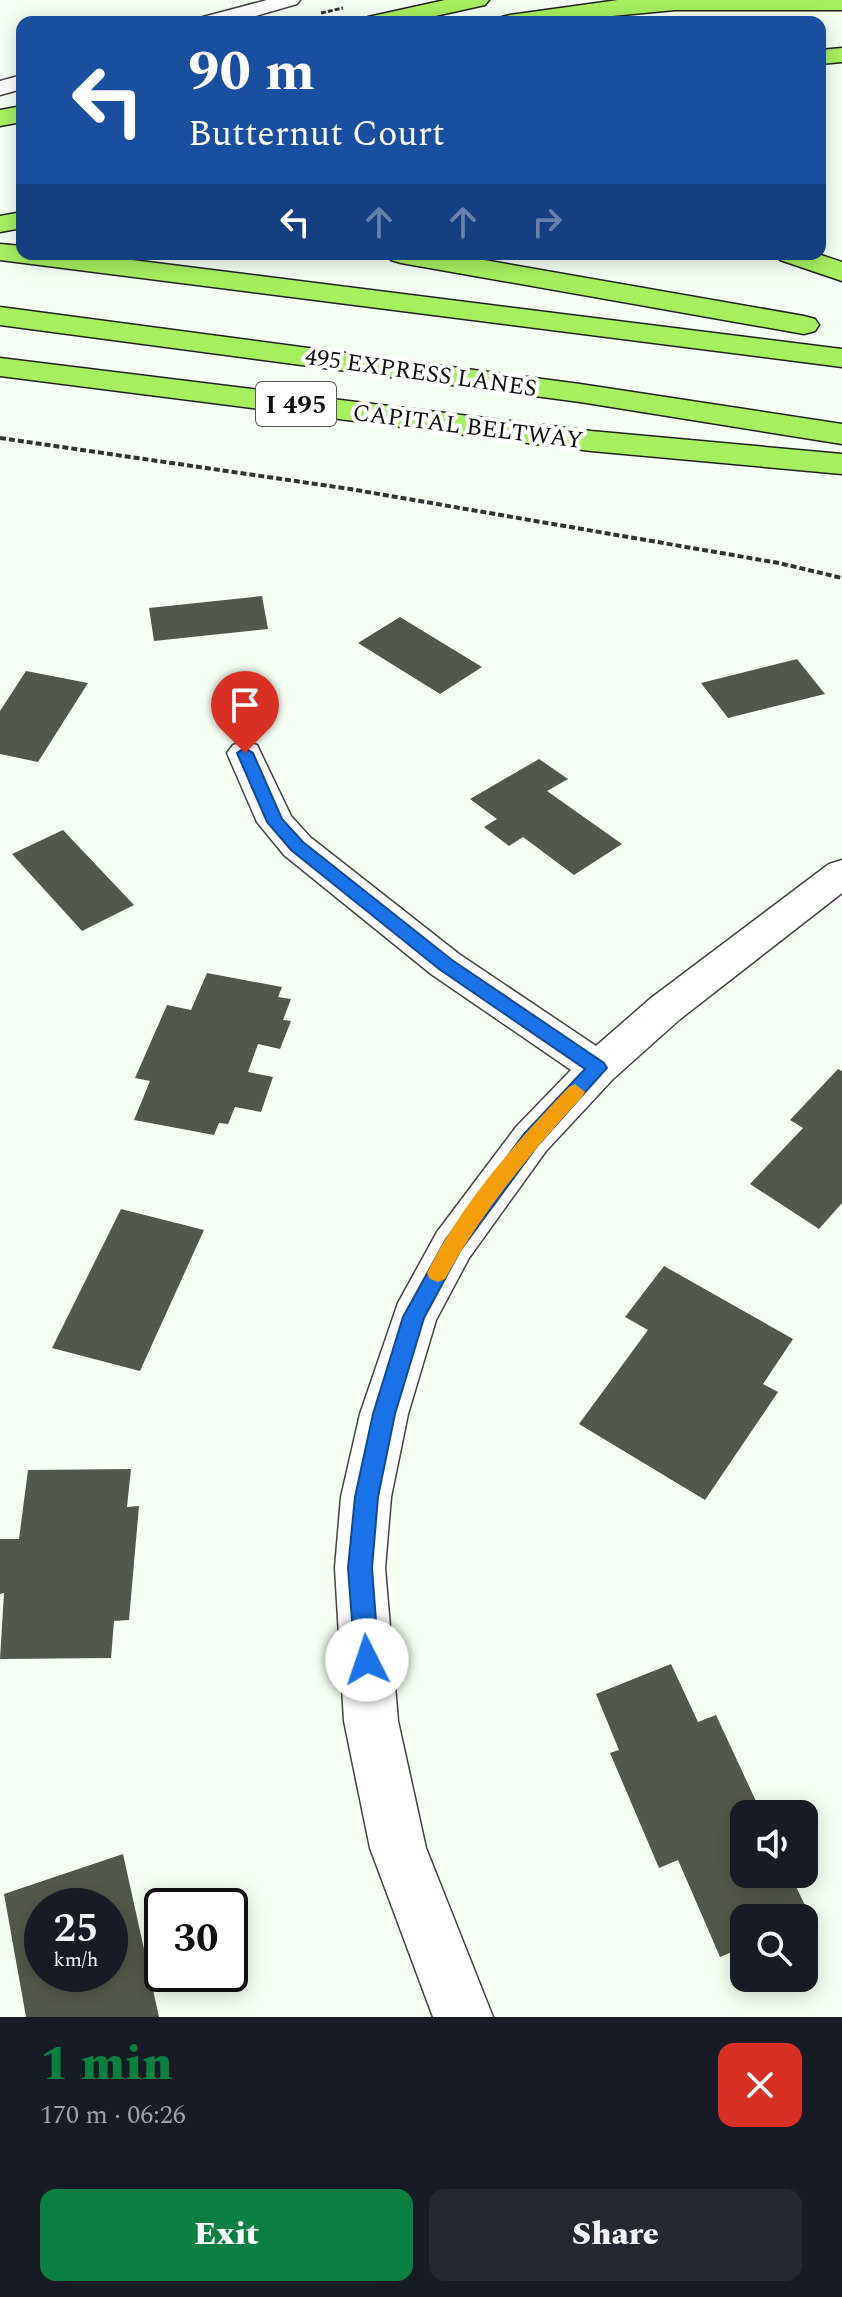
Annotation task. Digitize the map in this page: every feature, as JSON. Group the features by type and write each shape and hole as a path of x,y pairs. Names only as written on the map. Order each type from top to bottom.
{"highway":[{"path":"404,16 477,0"},
{"path":"550,16 603,8 689,2 842,3"},
{"path":"64,260 842,358"},
{"path":"435,260 842,332"},
{"path":"807,260 842,272"},
{"name":"495 EXPRESS LANES","path":"0,316 580,393 842,434"},
{"name":"CAPITAL BELTWAY","path":"0,367 591,441 842,464"},
{"path":"591,441 842,488"}],"street":[{"path":"233,16 290,0"},
{"path":"245,753 275,822 297,846 445,964 598,1068"},
{"path":"463,2017 398,1848 371,1721 360,1568 366,1497 384,1414 414,1317 453,1245 531,1139 598,1068 665,1009 842,873"}],"path":[{"path":"317,14 346,7"},
{"path":"0,438 350,489 779,563 842,578"}],"building":[{"path":"262,596 268,629 154,641 149,608"},
{"path":"400,617 482,667 440,694 358,643"},
{"path":"797,659 825,694 728,718 701,683"},
{"path":"26,671 88,683 38,762 0,754 0,711"},
{"path":"539,759 568,779 547,791 622,844 574,875 523,837 509,846 484,827 497,819 470,799"},
{"path":"63,830 134,905 82,931 12,854"},
{"path":"207,973 282,987 278,997 291,999 283,1020 291,1021 280,1049 258,1044 248,1072 273,1077 261,1112 235,1107 228,1124 219,1123 214,1135 134,1120 150,1081 135,1078 167,1005 191,1010"},
{"path":"838,1069 842,1071 842,1203 819,1229 750,1184 803,1128 790,1120"},
{"path":"121,1209 204,1230 140,1371 52,1348"},
{"path":"664,1266 793,1339 763,1384 778,1392 705,1500 579,1424 648,1330 625,1317"},
{"path":"131,1469 127,1507 139,1506 129,1620 114,1621 111,1658 0,1659 4,1593 0,1594 0,1539 19,1539 28,1470"},
{"path":"671,1664 698,1722 716,1715 755,1800 730,1800 730,1888 797,1888 804,1904 730,1904 730,1953 720,1957 678,1860 659,1868 610,1753 619,1750 596,1694"},
{"path":"123,1854 144,1949 144,1992 153,1992 159,2017 26,2017 4,1894"}],"slow traffic":[{"path":"438,1273 453,1245 531,1139 575,1092"}],"route":[{"path":"245,753 275,822 297,846 445,964 598,1068 531,1139 453,1245 414,1317 384,1414 366,1497 360,1568 367,1660"}]}
